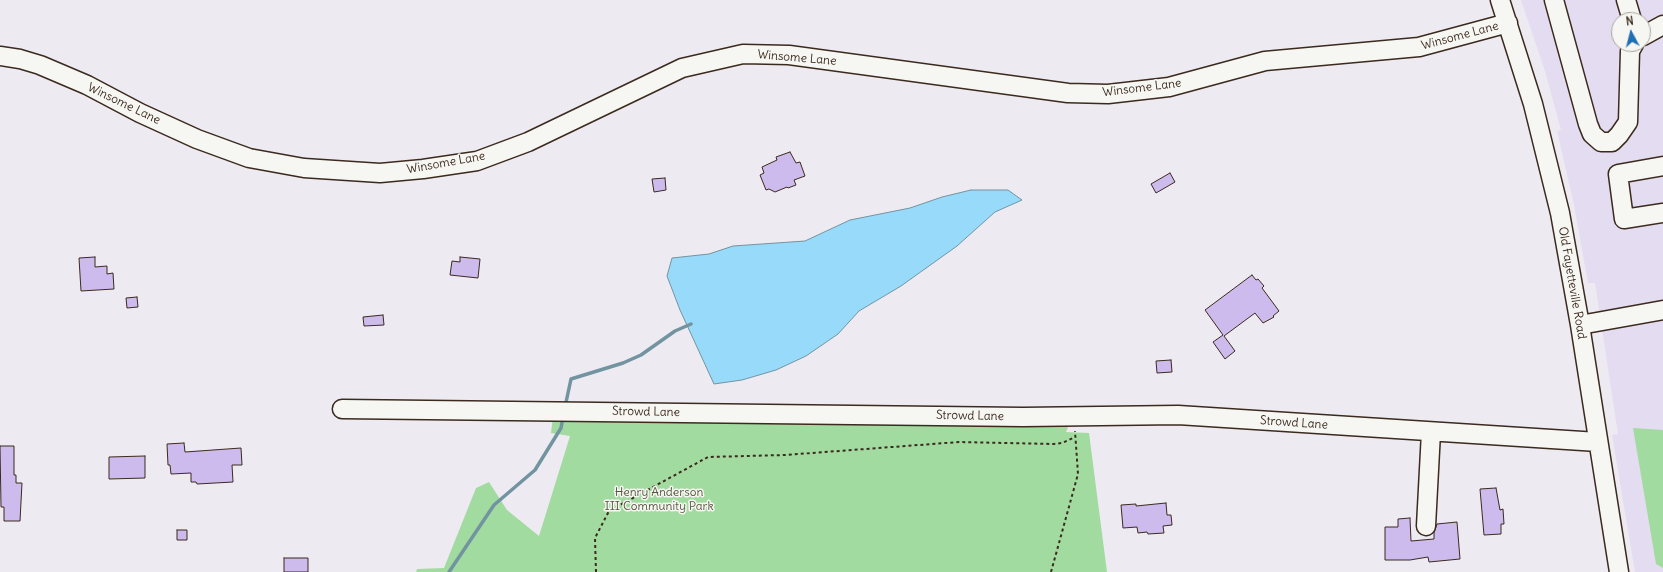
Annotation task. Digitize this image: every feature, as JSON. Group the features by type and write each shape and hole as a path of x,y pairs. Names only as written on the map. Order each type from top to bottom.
{"street":[{"name":"Old Fayetteville Road","path":"1500,0 1533,104 1560,212 1580,325 1619,572"},
{"path":"1554,0 1588,124 1592,134 1601,142 1612,142 1628,122 1630,52"},
{"path":"1626,0 1630,12"},
{"name":"Winsome Lane","path":"0,56 20,59 40,65 87,85 140,113 197,138 249,158 304,168 380,173 423,169 477,160 528,142 682,68 743,54 789,55 1068,93 1108,94 1169,87 1266,61 1419,48 1508,23"},
{"path":"1651,32 1663,26"},
{"path":"1663,166 1618,174 1624,219 1663,213"},
{"path":"1580,325 1663,310"},
{"name":"Strowd Lane","path":"342,409 1023,417 1178,415 1598,442"},
{"path":"1426,526 1431,432"}],"path":[{"path":"1051,572 1078,474 1075,437 1076,416"},
{"path":"596,572 595,538 610,511 708,457 785,455 959,442 1054,444 1062,443 1075,437"}],"shaded area":[{"path":"1521,0 1663,0 1663,572 1635,572 1612,435 1618,434 1595,283 1588,283 1574,205 1557,131 1561,130 1545,71"}],"green space":[{"name":"Henry Anderson III Community Park","path":"553,417 1069,425 1066,432 1089,433 1107,572 416,572 417,569 444,568 476,488 489,482 507,510 539,536 570,436 551,433"},
{"path":"1633,428 1663,430 1663,568 1656,564"}],"water":[{"path":"971,190 1008,190 1022,200 995,212 957,246 901,286 859,311 838,334 806,356 776,370 742,380 714,384 680,310 667,276 672,258 709,254 733,246 805,241 850,220 910,208 942,197"}],"building":[{"path":"790,152 796,163 800,162 805,176 794,180 796,185 788,188 787,187 775,192 769,189 766,190 760,175 764,173 762,167 777,160 776,157"},
{"path":"1170,173 1175,182 1156,193 1151,184"},
{"path":"665,178 666,190 654,192 652,179"},
{"path":"95,257 95,267 107,266 107,274 113,273 114,289 81,291 79,258"},
{"path":"460,257 480,259 478,278 450,275 452,261 460,262"},
{"path":"1252,275 1264,286 1262,288 1279,311 1273,316 1274,317 1263,323 1255,313 1224,336 1235,351 1225,359 1213,342 1223,335 1205,310"},
{"path":"137,297 138,307 127,308 126,298"},
{"path":"383,315 384,325 364,326 363,317"},
{"path":"1171,360 1172,372 1157,373 1156,361"},
{"path":"184,443 185,452 241,448 242,465 232,465 233,482 197,484 196,482 191,482 191,473 171,474 170,465 168,465 167,444"},
{"path":"0,446 14,446 14,475 16,475 16,483 22,483 20,521 4,521 4,507 1,507"},
{"path":"145,456 145,478 109,479 109,457"},
{"path":"1496,488 1500,510 1503,509 1504,524 1501,524 1501,534 1484,535 1480,489"},
{"path":"1166,503 1167,515 1171,515 1172,525 1163,526 1164,533 1138,533 1137,527 1123,528 1121,505 1136,504 1136,506"},
{"path":"1410,518 1411,541 1434,539 1437,524 1457,522 1460,559 1429,562 1428,557 1410,560 1385,560 1385,527 1398,527 1398,519"},
{"path":"177,530 187,530 187,540 177,540"},
{"path":"284,558 308,558 308,572 284,572"}],"waterway":[{"path":"565,407 571,379 623,363 641,355 675,331 691,324"},
{"path":"449,572 494,505 535,470 561,428 563,417"}]}
